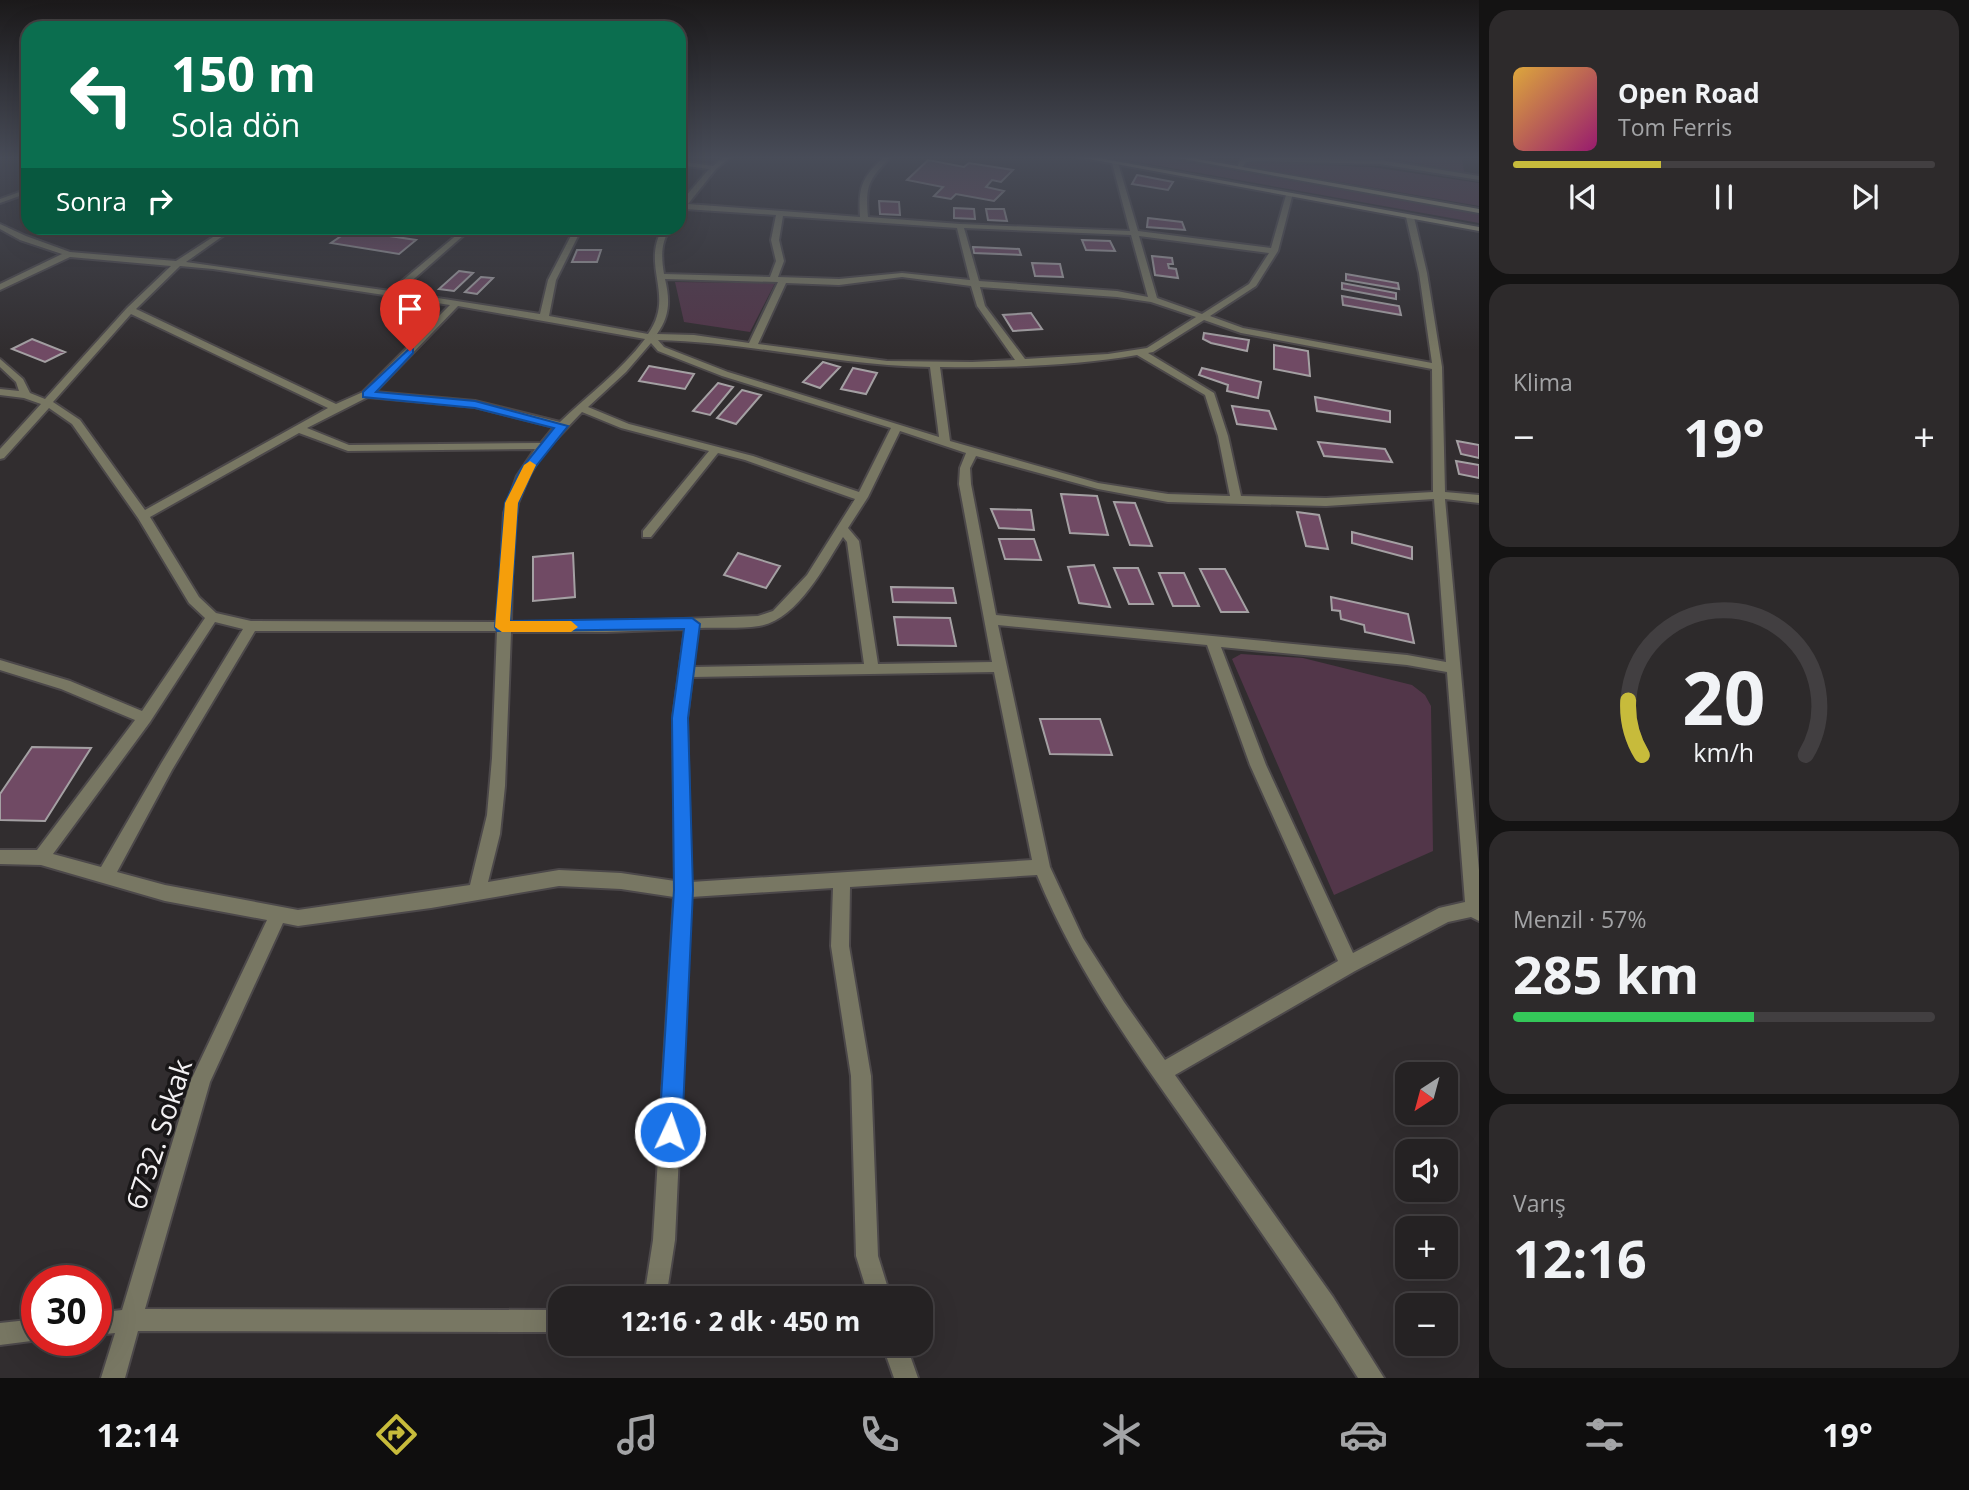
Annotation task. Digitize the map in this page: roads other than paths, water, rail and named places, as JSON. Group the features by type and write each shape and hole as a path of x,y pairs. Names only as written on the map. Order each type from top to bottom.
{"main road":[{"path":"1435,221 1479,229"}],"street":[{"path":"772,279 780,261 775,240 779,221"},
{"path":"896,221 1133,233 1274,251"},
{"path":"1130,221 1153,300"},
{"path":"0,226 23,238 69,254 179,263 544,317 651,337 694,338 838,359 935,366 1022,362 1150,350 1252,286 1274,251 1282,221"},
{"path":"1161,1073 1349,965 1445,914 1476,910 1451,668 1439,495 1437,367 1423,272 1411,221"},
{"path":"960,226 981,306 1022,362"},
{"path":"0,456 130,310 179,263 221,235"},
{"path":"391,295 461,235"},
{"path":"544,317 552,279 575,235"},
{"path":"477,892 496,805 502,744 502,627 512,503 527,469 545,446 579,407 630,363 661,322 666,308 659,243 663,235"},
{"path":"0,287 69,254"},
{"path":"663,276 839,282 902,275 974,281 997,286 1117,294 1153,300 1241,330 1437,367"},
{"path":"752,346 783,279"},
{"path":"143,516 335,408 367,394 456,304"},
{"path":"130,310 335,408"},
{"path":"651,337 661,349 693,363 1052,476 1132,493 1168,498 1326,502 1439,495 1479,499"},
{"path":"1139,352 1209,393 1223,436 1236,500"},
{"path":"0,362 20,381 26,395"},
{"path":"935,366 945,443"},
{"path":"0,392 26,395 76,422 143,516 194,600 212,617 251,626 502,627 759,621 778,614 811,578 862,497 897,426"},
{"path":"367,394 475,404 562,426"},
{"path":"579,407 625,426 716,449 862,497"},
{"path":"299,429 348,448 545,446"},
{"path":"647,534 716,449"},
{"path":"972,452 965,468 965,484 999,667 1042,867 1077,944 1161,1073 1325,1305 1372,1378"},
{"path":"842,528 853,541 872,669"},
{"path":"41,858 145,718 212,617"},
{"path":"990,619 1407,660 1451,668"},
{"path":"657,1286 664,1240 683,890 680,718 692,624"},
{"path":"106,875 167,766 251,626"},
{"path":"1212,641 1230,696 1263,778 1349,965"},
{"path":"0,665 65,685 145,718"},
{"path":"686,672 999,667"},
{"path":"0,857 41,858 165,892 298,918 559,878 621,881 683,890 1042,867"},
{"path":"842,880 840,946 861,1076 867,1256 876,1286"},
{"name":"6732. Sokak","path":"113,1378 201,1080 278,915"},
{"path":"112,1322 448,1318 548,1321"},
{"path":"0,1334 21,1332"},
{"path":"898,1356 906,1378"}]}
